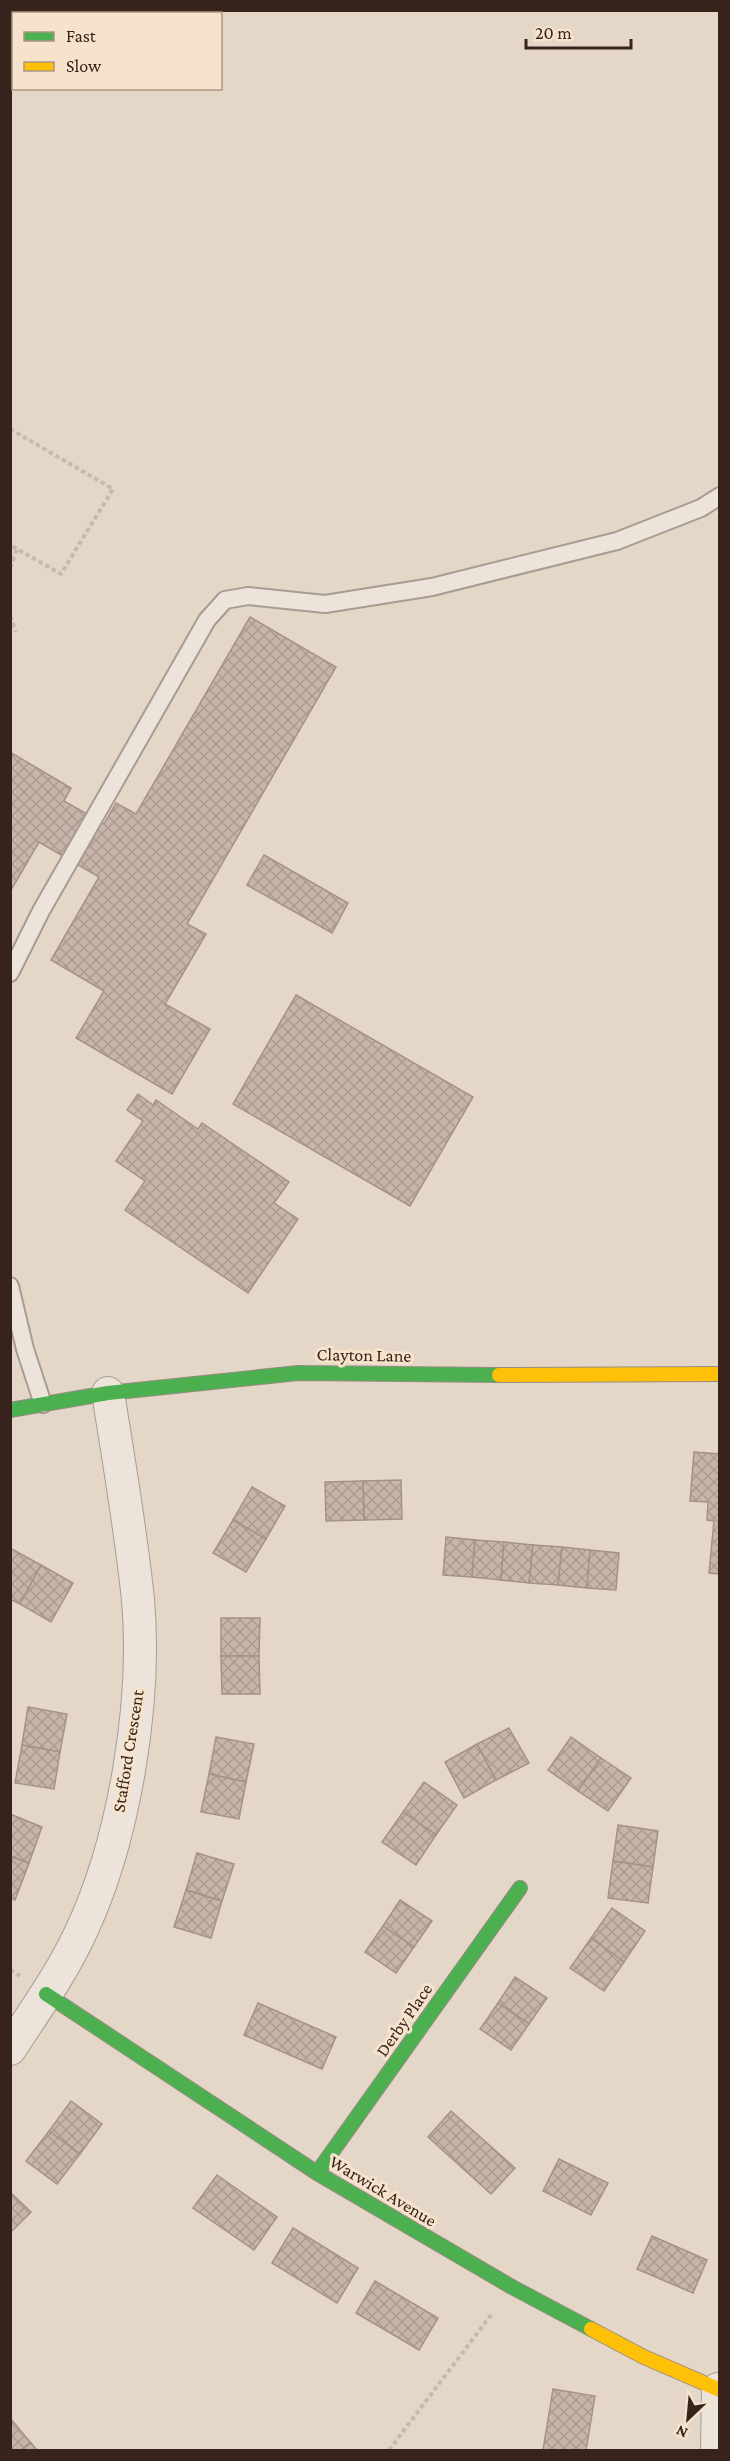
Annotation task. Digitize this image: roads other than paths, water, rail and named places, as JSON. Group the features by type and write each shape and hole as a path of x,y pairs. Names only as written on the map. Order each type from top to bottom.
{"street":[{"name":"Clayton Lane","path":"10,1410 108,1394 298,1373 617,1376 720,1374"},
{"name":"Stafford Crescent","path":"10,2049 46,1994 79,1936 103,1877 123,1798 140,1694 138,1601 108,1394"},
{"name":"Derby Place","path":"317,2173 520,1888"},
{"name":"Warwick Avenue","path":"46,1994 317,2173 512,2287 644,2357 719,2390"},
{"path":"717,2451 719,2390"}],"lane":[{"path":"10,973 41,911 207,620 225,600 248,596 325,604 432,587 616,541 701,508 720,496"},
{"path":"10,1286 25,1349 43,1404"}]}
